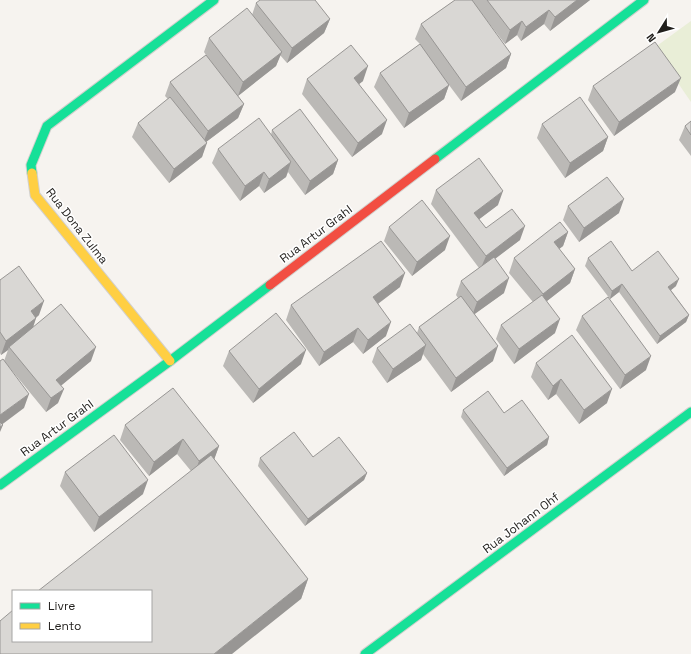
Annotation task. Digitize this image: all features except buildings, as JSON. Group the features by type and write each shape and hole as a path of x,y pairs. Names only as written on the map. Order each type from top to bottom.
{"street":[{"name":"Rua Dona Zulma","path":"170,361 35,195 31,165 47,126 214,0"},
{"name":"Rua Artur Grahl","path":"0,485 170,361 644,0"},
{"name":"Rua Johann Ohf","path":"365,654 691,412"}],"green space":[{"path":"691,21 691,102 654,48"}],"traffic: fast":[{"path":"32,173 31,165 47,126 214,0"},
{"path":"435,159 644,0"},
{"path":"0,485 170,361 270,285"},
{"path":"365,654 691,412"}],"traffic: slow":[{"path":"32,173 35,195 170,361"}],"traffic: jam":[{"path":"270,285 435,159"}]}
